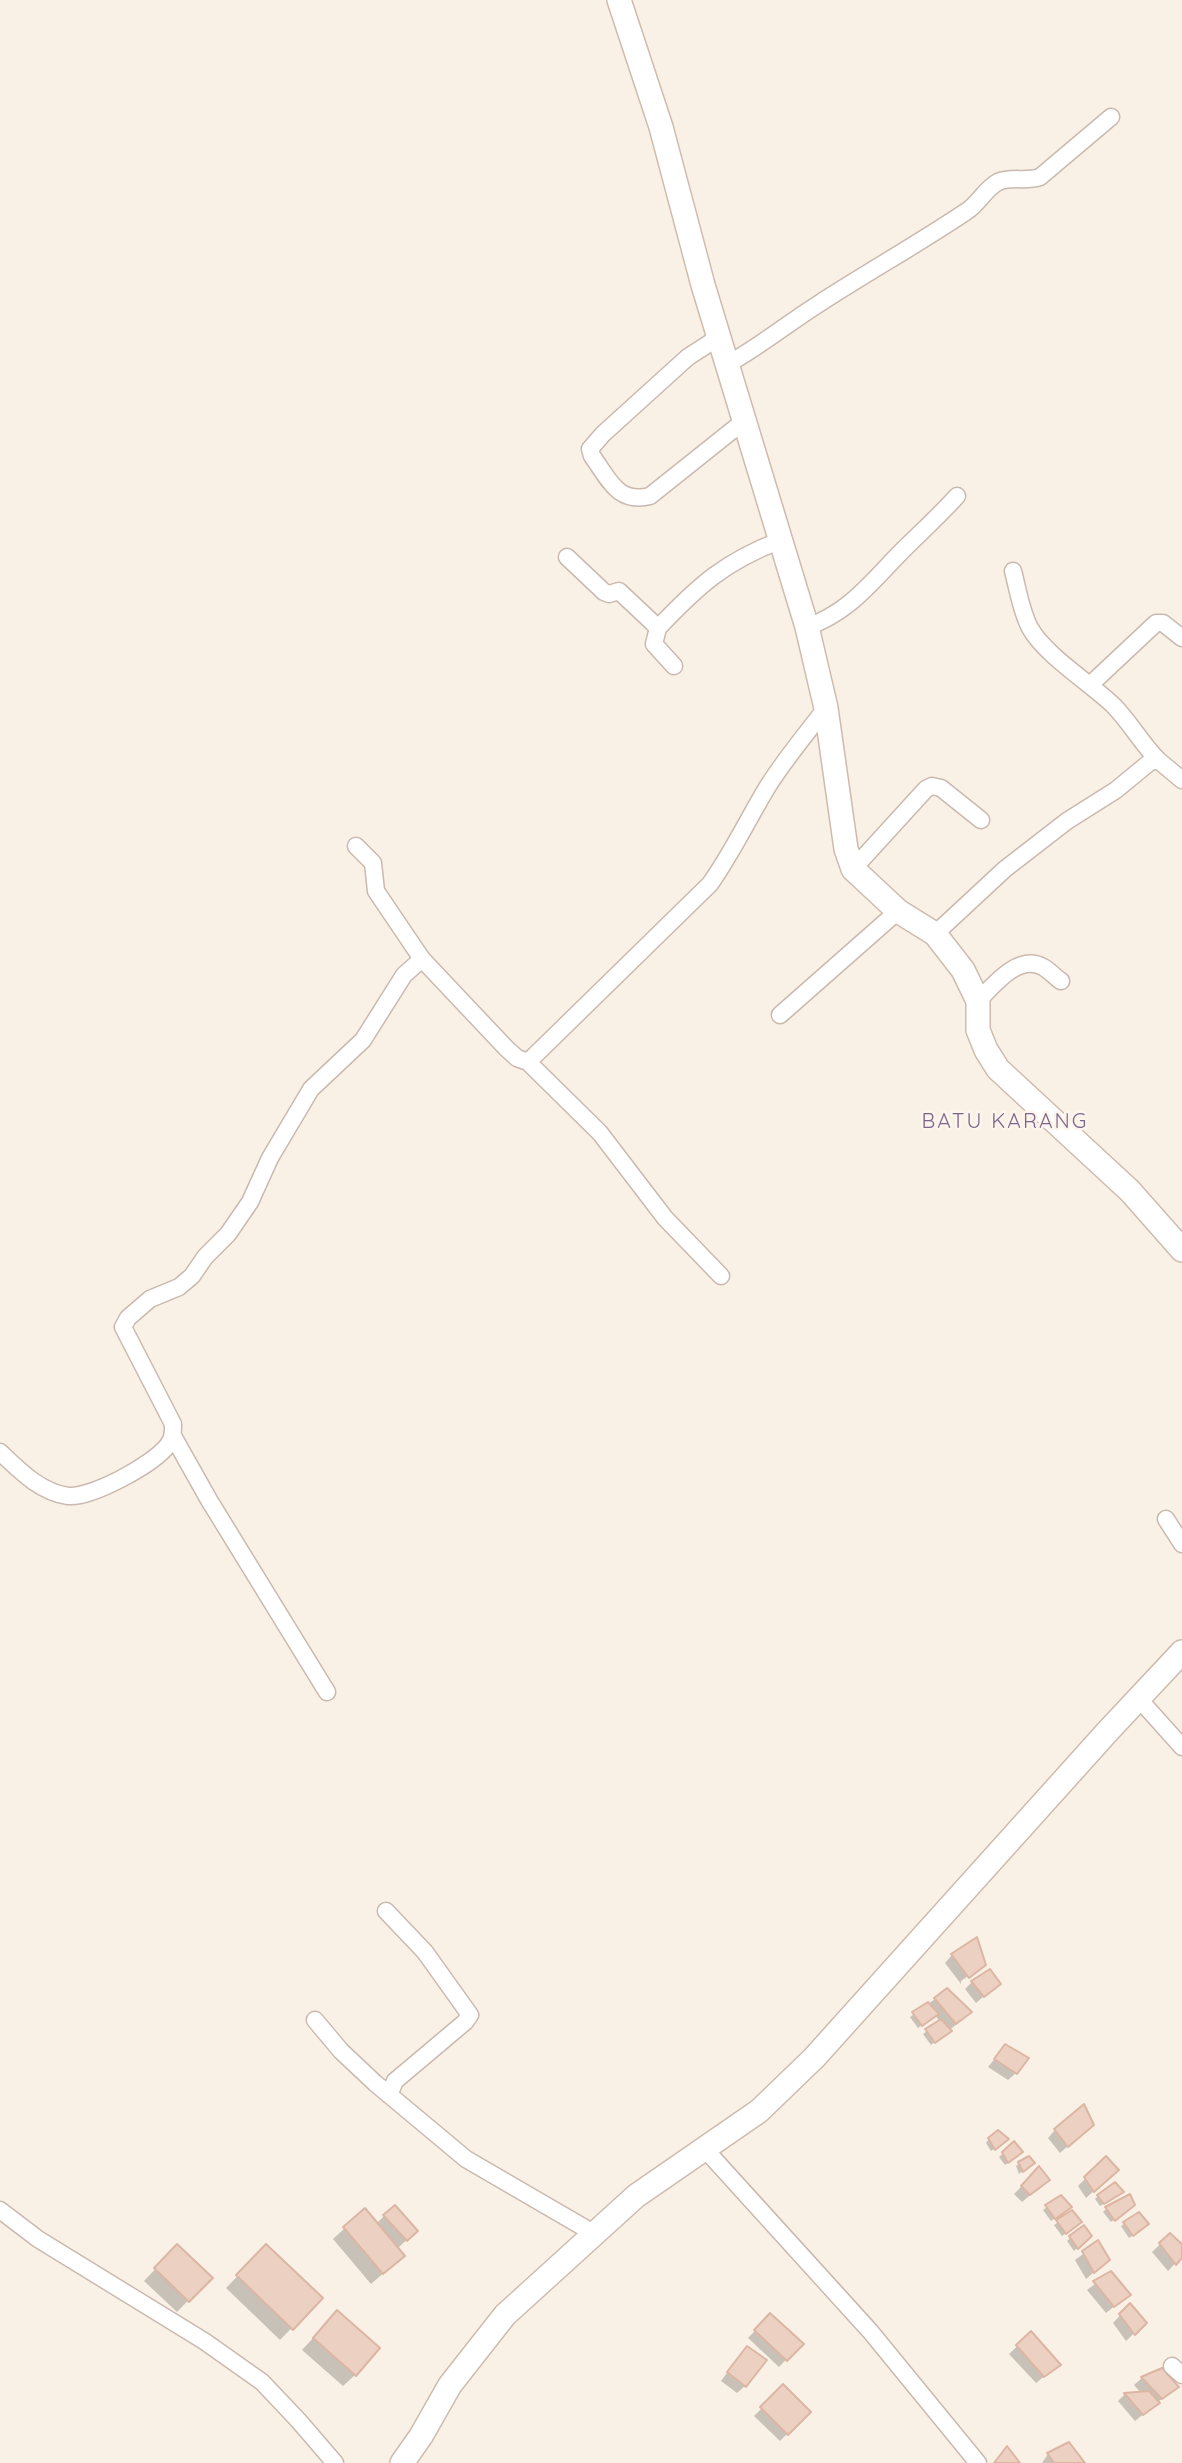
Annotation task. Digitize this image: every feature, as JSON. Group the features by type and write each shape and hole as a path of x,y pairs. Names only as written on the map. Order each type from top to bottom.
{"street":[{"path":"619,0 661,127 719,337 807,627 826,708 846,849 853,869 898,911 935,934 962,970 978,1001 978,1030 998,1069 1130,1191 1182,1250"},
{"path":"728,364 970,209 999,181 1029,181 1040,177 1111,117"},
{"path":"719,337 688,357 603,434 590,449 592,456 618,492 628,498 642,498 650,496 744,421"},
{"path":"807,627 827,620 851,604 957,496"},
{"path":"674,666 654,644 658,628 707,579 750,552 781,540"},
{"path":"567,557 604,592 609,594 619,591 625,595 658,628"},
{"path":"1013,572 1031,630 1053,654 1116,708 1142,744 1182,780"},
{"path":"1091,684 1156,623 1163,623 1182,638"},
{"path":"528,1062 710,884 729,857 781,766 826,708"},
{"path":"935,934 1005,869 1067,821 1116,790 1150,762 1158,760"},
{"path":"853,869 926,789 932,786 941,788 981,820"},
{"path":"356,846 373,863 376,891 422,959 517,1058 528,1062 600,1133 665,1219 721,1276"},
{"path":"780,1015 898,911"},
{"path":"0,1452 29,1479 51,1491 69,1496 85,1494 119,1481 167,1447 173,1436 173,1424 123,1327 128,1318 150,1299 179,1287 192,1276 205,1257 228,1234 250,1202 270,1158 311,1089 363,1040 404,975 422,959"},
{"path":"978,1001 1003,976 1022,964 1042,965 1061,981"},
{"path":"173,1436 327,1692"},
{"path":"1166,1519 1182,1544"},
{"path":"402,2463 450,2385 505,2315 636,2196 759,2111 814,2058 1182,1652"},
{"path":"1139,1699 1182,1747"},
{"path":"386,1911 425,1952 470,2015 395,2081 389,2095"},
{"path":"315,2020 341,2051 466,2159 595,2234"},
{"path":"704,2148 870,2331 978,2463"},
{"path":"0,2210 38,2239 204,2341 262,2382 335,2463"}],"building":[{"path":"977,1937 986,1965 969,1978 951,1954"},
{"path":"990,1969 1001,1984 984,1997 971,1981"},
{"path":"947,1988 972,2012 956,2024 934,1998"},
{"path":"928,2002 939,2014 922,2026 912,2012"},
{"path":"941,2019 952,2031 935,2043 925,2029"},
{"path":"1005,2044 1029,2058 1017,2074 994,2059"},
{"path":"1084,2104 1094,2125 1068,2147 1054,2129"},
{"path":"998,2130 1009,2139 995,2150 988,2138"},
{"path":"1014,2141 1023,2152 1008,2163 1002,2152"},
{"path":"1029,2156 1035,2163 1023,2172 1018,2162"},
{"path":"1106,2156 1119,2170 1094,2192 1084,2177"},
{"path":"1039,2166 1050,2180 1030,2195 1021,2186"},
{"path":"1115,2182 1124,2192 1104,2204 1097,2195"},
{"path":"1130,2194 1135,2205 1115,2221 1105,2207"},
{"path":"1061,2195 1072,2207 1055,2219 1045,2205"},
{"path":"395,2205 418,2231 407,2241 383,2215"},
{"path":"365,2208 405,2256 383,2274 343,2227"},
{"path":"1072,2210 1082,2222 1066,2234 1056,2220"},
{"path":"1139,2212 1149,2224 1133,2236 1123,2222"},
{"path":"1084,2225 1092,2236 1078,2249 1069,2236"},
{"path":"1170,2233 1182,2244 1182,2258 1176,2265 1159,2243"},
{"path":"1098,2240 1110,2260 1094,2273 1082,2251"},
{"path":"177,2244 213,2278 189,2302 154,2268"},
{"path":"266,2244 323,2298 293,2330 236,2275"},
{"path":"1111,2271 1131,2295 1114,2307 1093,2281"},
{"path":"1130,2303 1147,2323 1135,2335 1119,2314"},
{"path":"337,2310 380,2348 356,2376 313,2338"},
{"path":"770,2313 804,2344 787,2361 754,2330"},
{"path":"1031,2331 1061,2365 1044,2377 1016,2345"},
{"path":"747,2346 767,2360 746,2387 727,2372"},
{"path":"1162,2368 1179,2387 1162,2399 1141,2377"},
{"path":"783,2384 811,2412 788,2435 760,2407"},
{"path":"1149,2391 1160,2403 1143,2415 1124,2393"},
{"path":"1069,2442 1085,2463 1054,2463 1047,2453"},
{"path":"1007,2446 1020,2463 994,2463"}],"district":[{"name":"BATU KARANG","path":"1005,1122"}]}
